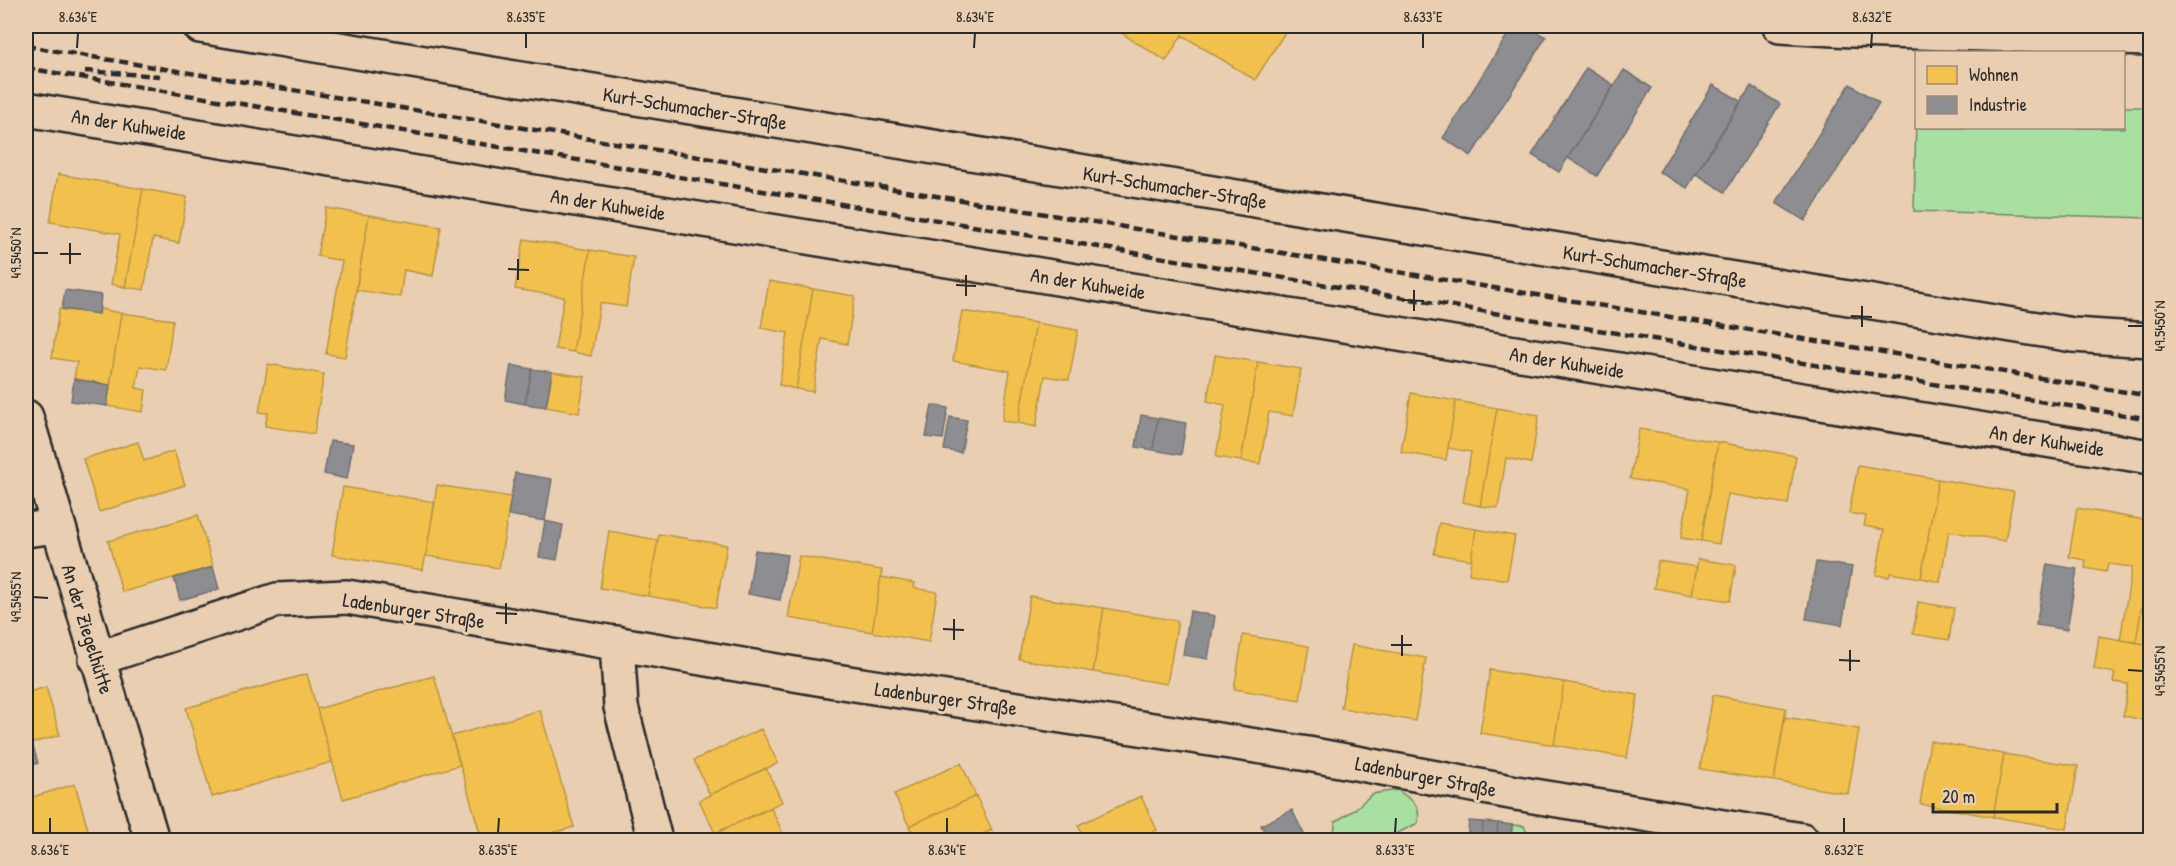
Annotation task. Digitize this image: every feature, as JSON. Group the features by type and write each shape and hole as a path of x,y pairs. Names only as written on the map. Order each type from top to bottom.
{"street":[{"name":"Kurt-Schumacher-Straße","path":"200,26 2073,335 2151,340"},
{"path":"1780,26 2151,39"},
{"name":"An der Kuhweide","path":"26,109 2151,457"},
{"name":"An der Ziegelhütte","path":"26,417 41,528 96,659 152,840"},
{"name":"Ladenburger Straße","path":"96,659 277,600 346,597 829,680 1308,754 1516,793 1802,840"},
{"path":"617,643 621,707 656,840"}],"green space":[{"path":"2125,107 2150,107 2150,218 1914,211 1916,129 2125,129"},
{"path":"1397,790 1417,807 1418,823 1383,840 1334,840 1335,822 1354,810 1372,794"},
{"path":"1512,825 1524,826 1530,840 1511,840"}],"building: Wohnen":[{"path":"1114,26 1289,26 1255,80 1182,35 1166,61 1113,28"},
{"path":"58,174 143,189 125,287 111,284 120,234 50,222"},
{"path":"143,189 187,197 179,243 153,238 144,290 125,287"},
{"path":"326,208 369,215 345,357 326,354 342,261 317,256"},
{"path":"369,215 441,227 433,276 404,270 400,297 356,290"},
{"path":"524,239 590,250 573,352 555,349 564,297 515,289"},
{"path":"590,250 634,257 626,307 600,303 591,356 573,352"},
{"path":"769,281 813,289 796,389 779,385 788,333 761,328"},
{"path":"813,289 855,296 847,344 822,339 813,392 796,389"},
{"path":"59,309 99,314 100,309 121,313 110,385 74,379 77,362 52,358"},
{"path":"962,311 1036,323 1018,423 1002,421 1010,371 953,361"},
{"path":"121,313 173,320 166,370 140,366 136,388 146,390 143,412 107,406"},
{"path":"1036,323 1078,330 1069,380 1045,376 1036,427 1018,423"},
{"path":"1215,355 1258,362 1241,461 1216,457 1225,405 1207,401"},
{"path":"1258,362 1301,369 1293,416 1269,412 1260,464 1241,461"},
{"path":"268,364 324,374 314,434 265,426 268,413 259,412"},
{"path":"552,372 585,377 579,413 546,407"},
{"path":"1411,393 1456,401 1446,460 1401,452"},
{"path":"1456,401 1497,408 1480,506 1463,502 1471,452 1448,448"},
{"path":"1497,408 1539,415 1531,463 1506,458 1498,508 1480,506"},
{"path":"1639,429 1718,442 1701,541 1681,538 1690,489 1630,479"},
{"path":"138,442 144,461 174,451 185,485 99,512 83,459"},
{"path":"1718,442 1796,456 1788,504 1728,494 1719,544 1701,541"},
{"path":"1858,465 1938,479 1921,578 1890,573 1889,577 1876,575 1884,530 1864,526 1866,516 1849,513"},
{"path":"1938,479 2014,492 2005,541 1949,531 1940,582 1921,578"},
{"path":"437,485 511,497 499,568 426,556"},
{"path":"343,487 435,502 423,570 332,555"},
{"path":"2077,508 2150,521 2150,555 2136,642 2120,640 2132,567 2108,564 2106,572 2085,568 2086,560 2069,557"},
{"path":"198,515 213,567 122,592 108,541"},
{"path":"1439,523 1476,529 1471,560 1434,554"},
{"path":"1476,529 1515,536 1507,580 1469,574"},
{"path":"609,531 658,540 648,596 600,588"},
{"path":"659,534 727,545 716,608 648,596"},
{"path":"2150,555 2150,645 2136,642"},
{"path":"799,556 882,570 872,632 788,618"},
{"path":"1698,559 1736,565 1730,601 1692,595"},
{"path":"1658,561 1697,567 1692,595 1654,588"},
{"path":"881,577 915,583 914,588 937,592 929,642 872,632"},
{"path":"1030,596 1104,608 1093,672 1019,659"},
{"path":"1918,602 1954,608 1949,640 1913,634"},
{"path":"1104,608 1178,621 1167,684 1093,672"},
{"path":"1243,635 1309,646 1300,700 1234,689"},
{"path":"2099,636 2150,645 2150,721 2123,716 2128,684 2113,682 2115,673 2094,669"},
{"path":"1352,645 1426,658 1415,721 1341,708"},
{"path":"1490,670 1564,682 1554,745 1480,733"},
{"path":"307,674 332,762 212,797 186,708"},
{"path":"434,676 460,765 343,799 317,709"},
{"path":"1564,682 1638,695 1627,758 1554,745"},
{"path":"46,687 60,735 26,745 26,693"},
{"path":"1713,695 1786,708 1774,781 1700,769"},
{"path":"540,710 574,827 528,840 482,840 452,736"},
{"path":"1785,717 1859,729 1848,794 1774,781"},
{"path":"761,729 778,763 710,795 694,760"},
{"path":"1930,741 2004,754 1993,817 1920,804"},
{"path":"2004,754 2078,766 2067,829 1993,817"},
{"path":"961,763 976,796 909,826 894,794"},
{"path":"766,768 782,802 715,833 699,800"},
{"path":"75,784 91,840 26,840 26,799"},
{"path":"976,796 992,830 969,840 916,840 909,826"},
{"path":"1141,796 1157,830 1149,833 1152,840 1085,840 1078,825"},
{"path":"771,808 786,840 706,840 705,838"},
{"path":"982,834 985,840 969,840"}],"building: Industrie":[{"path":"1513,26 1526,26 1546,37 1471,156 1443,138"},
{"path":"1586,68 1614,85 1559,172 1532,155"},
{"path":"1624,70 1652,88 1597,176 1568,158"},
{"path":"1850,84 1879,103 1805,221 1776,203"},
{"path":"1713,85 1741,101 1687,188 1659,172"},
{"path":"1751,86 1780,104 1725,192 1696,174"},
{"path":"65,290 101,295 99,314 62,309"},
{"path":"511,365 532,369 525,404 505,400"},
{"path":"532,369 552,372 546,407 525,404"},
{"path":"74,379 110,385 107,406 71,401"},
{"path":"932,405 948,408 943,439 926,437"},
{"path":"1141,415 1158,418 1153,450 1136,447"},
{"path":"950,417 967,420 961,453 944,450"},
{"path":"1158,418 1186,423 1181,455 1153,450"},
{"path":"330,441 353,444 347,479 324,474"},
{"path":"515,473 552,479 545,521 508,515"},
{"path":"545,521 563,525 557,560 539,557"},
{"path":"755,550 787,555 780,600 748,594"},
{"path":"1816,562 1852,567 1842,625 1806,619"},
{"path":"2047,564 2077,569 2067,630 2036,625"},
{"path":"213,567 219,589 180,600 174,578"},
{"path":"1190,611 1215,616 1208,659 1183,655"},
{"path":"32,743 38,763 26,767 26,745"},
{"path":"1292,810 1307,840 1268,840 1261,825"},
{"path":"1469,821 1483,822 1482,840 1467,840"},
{"path":"1483,822 1498,823 1496,840 1482,840"},
{"path":"1498,823 1512,825 1511,840 1496,840"}],"railway":[{"path":"26,46 2150,396"},
{"path":"26,68 1536,320 2150,419"},
{"path":"85,71 160,76"}]}
